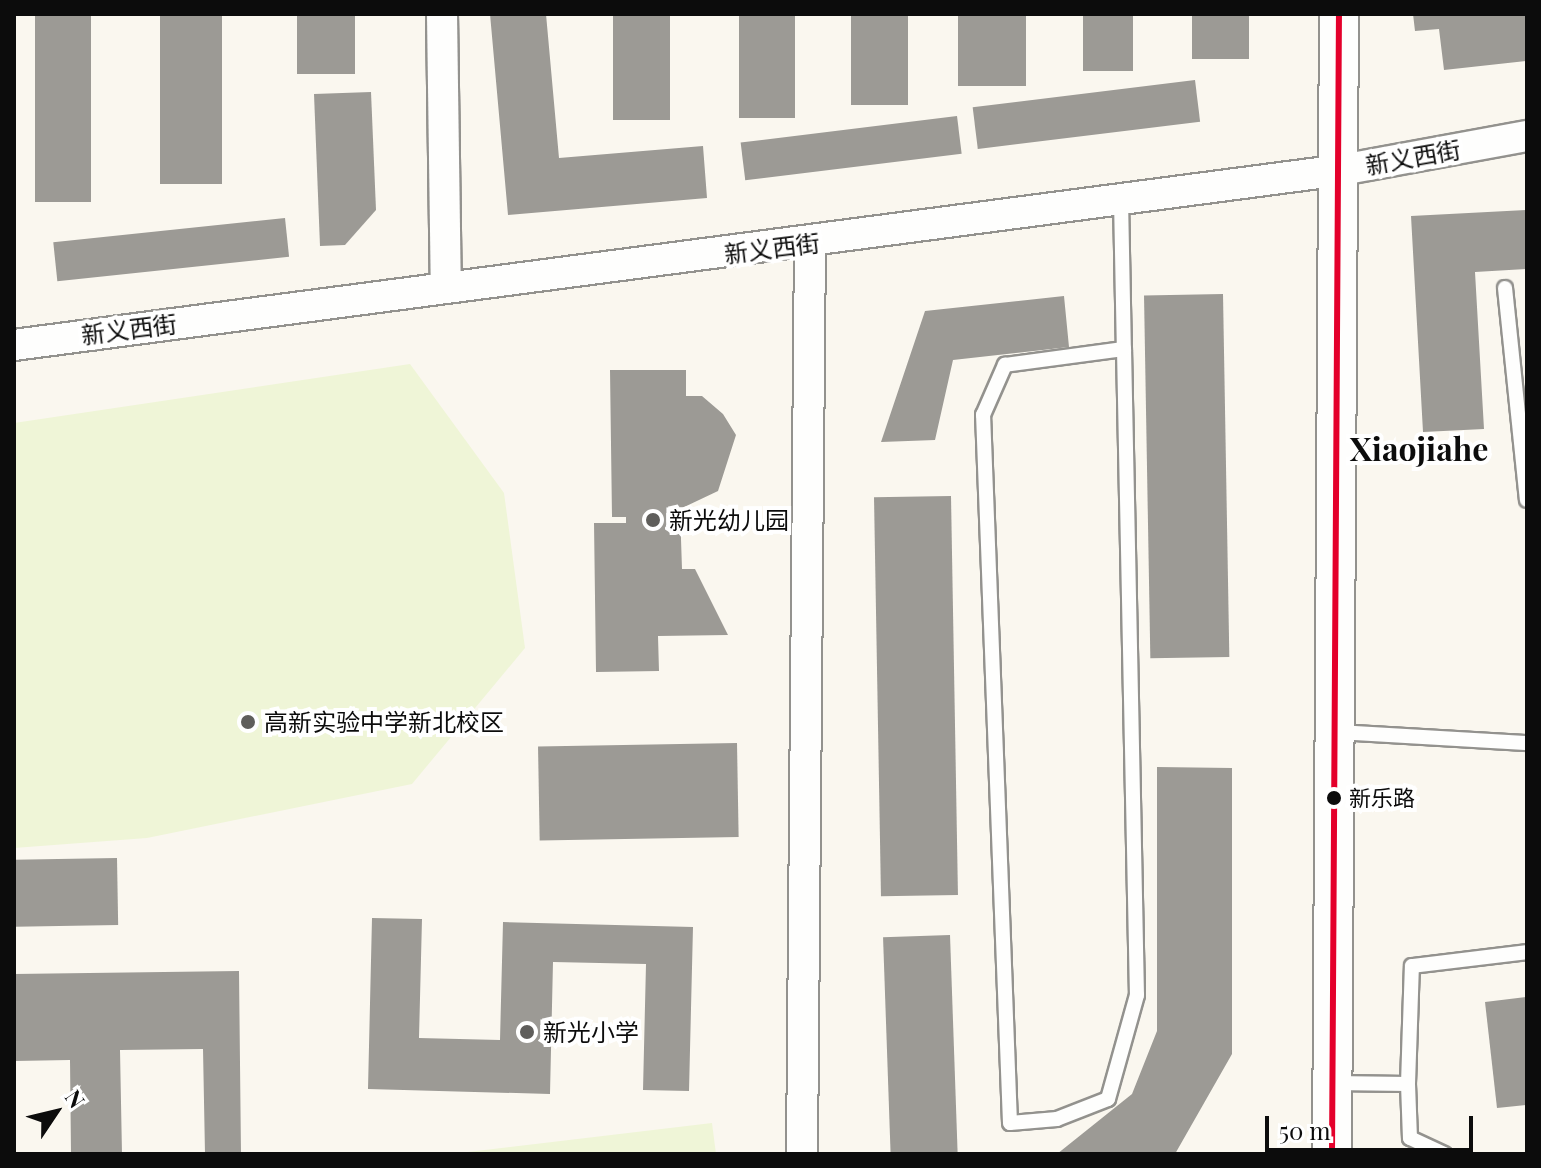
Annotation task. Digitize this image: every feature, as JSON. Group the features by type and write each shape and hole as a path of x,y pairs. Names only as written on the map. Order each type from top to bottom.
{"street":[{"path":"442,14 446,288"},
{"path":"1332,1154 1341,170 1339,14"},
{"name":"新义西街","path":"14,345 810,243 1341,170 1527,136"},
{"path":"802,1154 810,243"}],"lane":[{"path":"1121,199 1137,995 1108,1099 1057,1119 1010,1123 983,415 1005,365 1124,349"},
{"path":"1505,288 1527,500"},
{"path":"1336,732 1527,743"},
{"path":"1444,1154 1410,1138 1408,1084 1412,966 1527,952"},
{"path":"1333,1083 1408,1084"}],"green space":[{"name":"高新实验中学新北校区","path":"410,364 504,493 525,648 412,784 147,838 14,848 14,423"},
{"path":"712,1123 716,1154 451,1154"}],"building":[{"path":"35,14 91,14 91,202 35,202"},
{"path":"160,14 222,14 222,184 160,184"},
{"path":"297,14 355,14 355,74 297,74"},
{"path":"490,14 546,14 559,158 703,146 707,198 508,215"},
{"path":"613,14 670,14 670,120 613,120"},
{"path":"739,14 795,14 795,118 739,118"},
{"path":"851,14 908,14 908,105 851,105"},
{"path":"958,14 1026,14 1026,86 958,86"},
{"path":"1083,14 1133,14 1133,71 1083,71"},
{"path":"1192,14 1249,14 1249,59 1192,59"},
{"path":"1413,14 1527,14 1527,61 1444,70 1439,29 1415,31"},
{"path":"1195,80 1200,122 978,149 973,107"},
{"path":"371,92 376,210 345,245 320,246 314,94"},
{"path":"957,116 962,154 745,180 741,143"},
{"path":"1527,210 1527,269 1475,272 1484,429 1423,432 1411,216"},
{"path":"285,218 289,257 57,281 53,242"},
{"path":"1223,294 1229,657 1150,658 1144,295"},
{"path":"1064,296 1069,347 953,360 935,440 881,442 925,311"},
{"name":"新光幼儿园","path":"610,370 686,370 686,396 702,396 723,414 736,435 718,491 680,509 682,569 695,569 728,635 658,636 659,671 596,672 594,523 626,523 626,517 612,517"},
{"path":"951,496 958,895 881,896 874,497"},
{"path":"737,743 739,837 540,840 538,746"},
{"path":"1157,767 1232,768 1232,1054 1175,1154 1057,1154 1132,1094 1157,1031"},
{"path":"117,858 118,925 15,927 14,860"},
{"path":"372,918 422,919 419,1038 500,1040 503,922 693,927 689,1091 643,1090 646,964 553,962 550,1094 368,1089"},
{"path":"950,935 958,1154 891,1154 883,937"},
{"path":"239,971 241,1154 205,1154 203,1049 120,1050 122,1154 71,1154 70,1060 14,1061 14,974"},
{"path":"1527,997 1527,1105 1497,1108 1485,1002"}],"transit line":[{"path":"1332,1154 1339,14"}],"place":[{"name":"新光幼儿园","path":"653,520"},
{"name":"高新实验中学新北校区","path":"248,722"},
{"name":"新乐路","path":"1334,798"},
{"name":"新光小学","path":"527,1032"}],"district":[{"name":"Xiaojiahe","path":"1419,448"}]}
